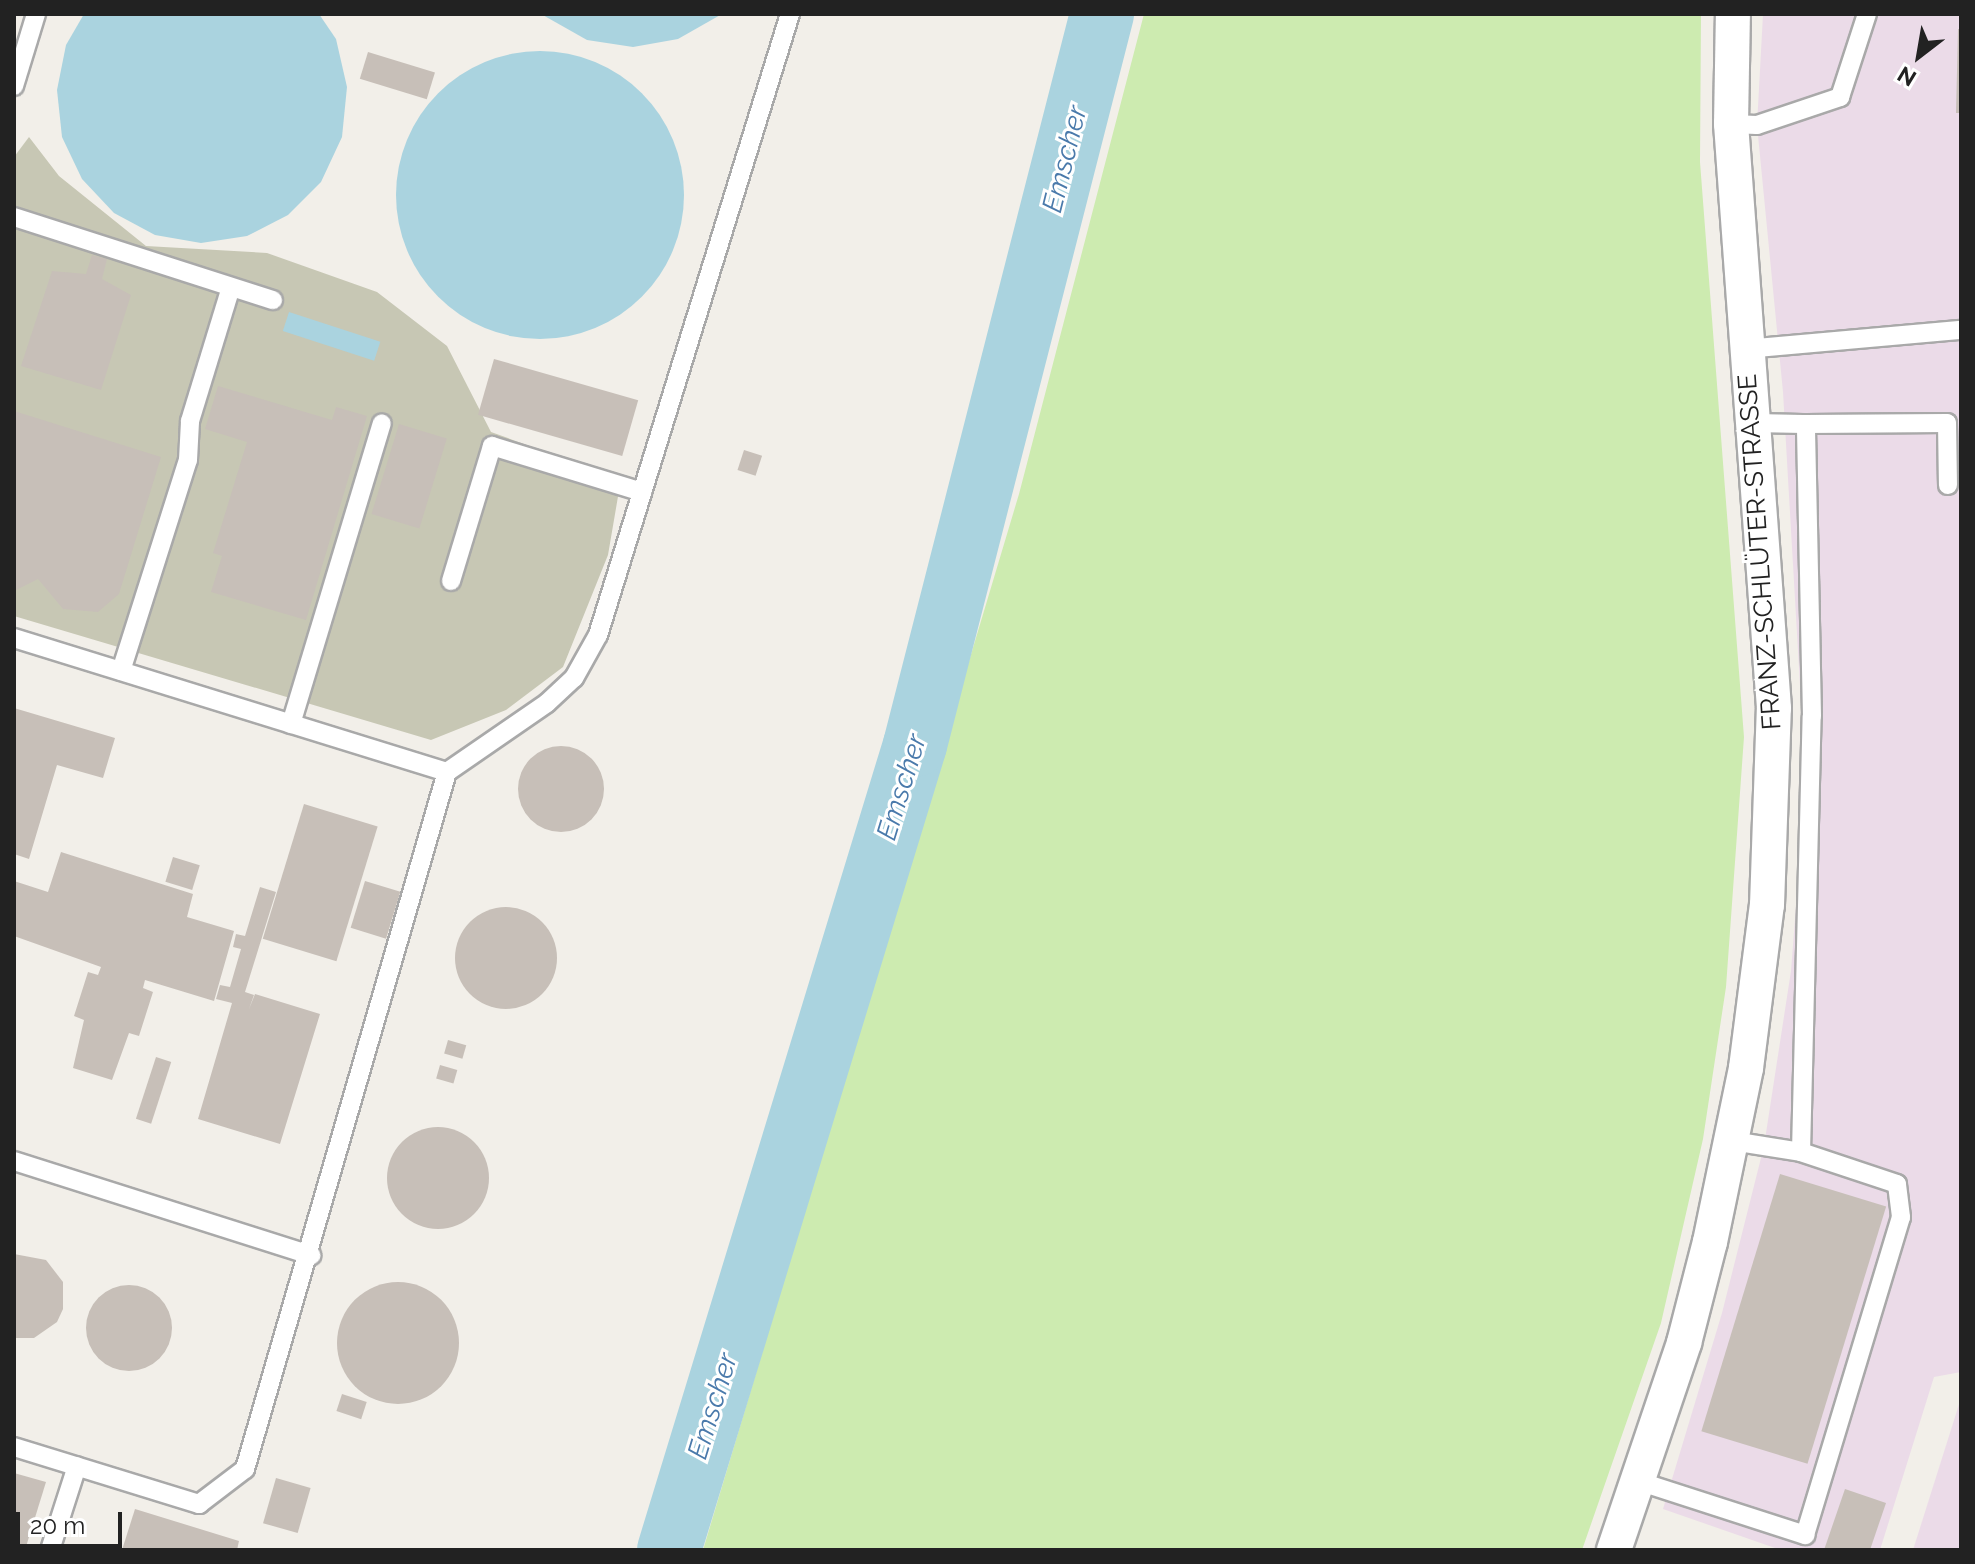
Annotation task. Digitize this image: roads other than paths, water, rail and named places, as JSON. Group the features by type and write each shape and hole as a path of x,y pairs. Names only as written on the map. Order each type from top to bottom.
{"street":[{"name":"FRANZ-SCHLÜTER-STRASSE","path":"1614,1550 1684,1343 1732,1141 1767,905 1774,708 1731,124 1733,14"}],"lane":[{"path":"14,86 36,14"},
{"path":"14,1447 199,1504 245,1469 311,1255 313,1230 447,772 547,703 574,678 598,635 790,14"},
{"path":"1731,124 1757,125 1840,97 1867,14"},
{"path":"14,217 273,300"},
{"path":"121,671 188,460 190,421 231,287"},
{"path":"1746,349 1961,330"},
{"path":"291,724 382,423"},
{"path":"1752,423 1947,423 1948,485"},
{"path":"1801,1152 1812,732 1806,424"},
{"path":"451,581 492,446 642,492"},
{"path":"14,638 447,772"},
{"path":"1638,1481 1805,1535 1901,1217 1897,1184 1801,1152 1732,1141"},
{"path":"14,1161 311,1255"},
{"path":"50,1550 77,1466"}],"water":[{"path":"84,14 319,14 336,39 347,87 342,137 321,182 288,215 247,236 201,243 155,235 114,213 82,179 62,137 57,90 66,45"},
{"path":"541,14 722,14 678,39 633,47 587,40"},
{"path":"526,51 554,51 582,57 608,68 632,83 652,103 678,153 684,195 682,223 667,263 652,287 632,307 582,333 554,339 526,339 498,333 472,322 448,307 428,287 402,237 396,209 396,181 402,153 413,127 428,103 448,83 498,57"},
{"path":"289,312 380,342 374,361 283,331"}],"waterway":[{"name":"Emscher","path":"669,1550 915,745 1102,14"}]}
